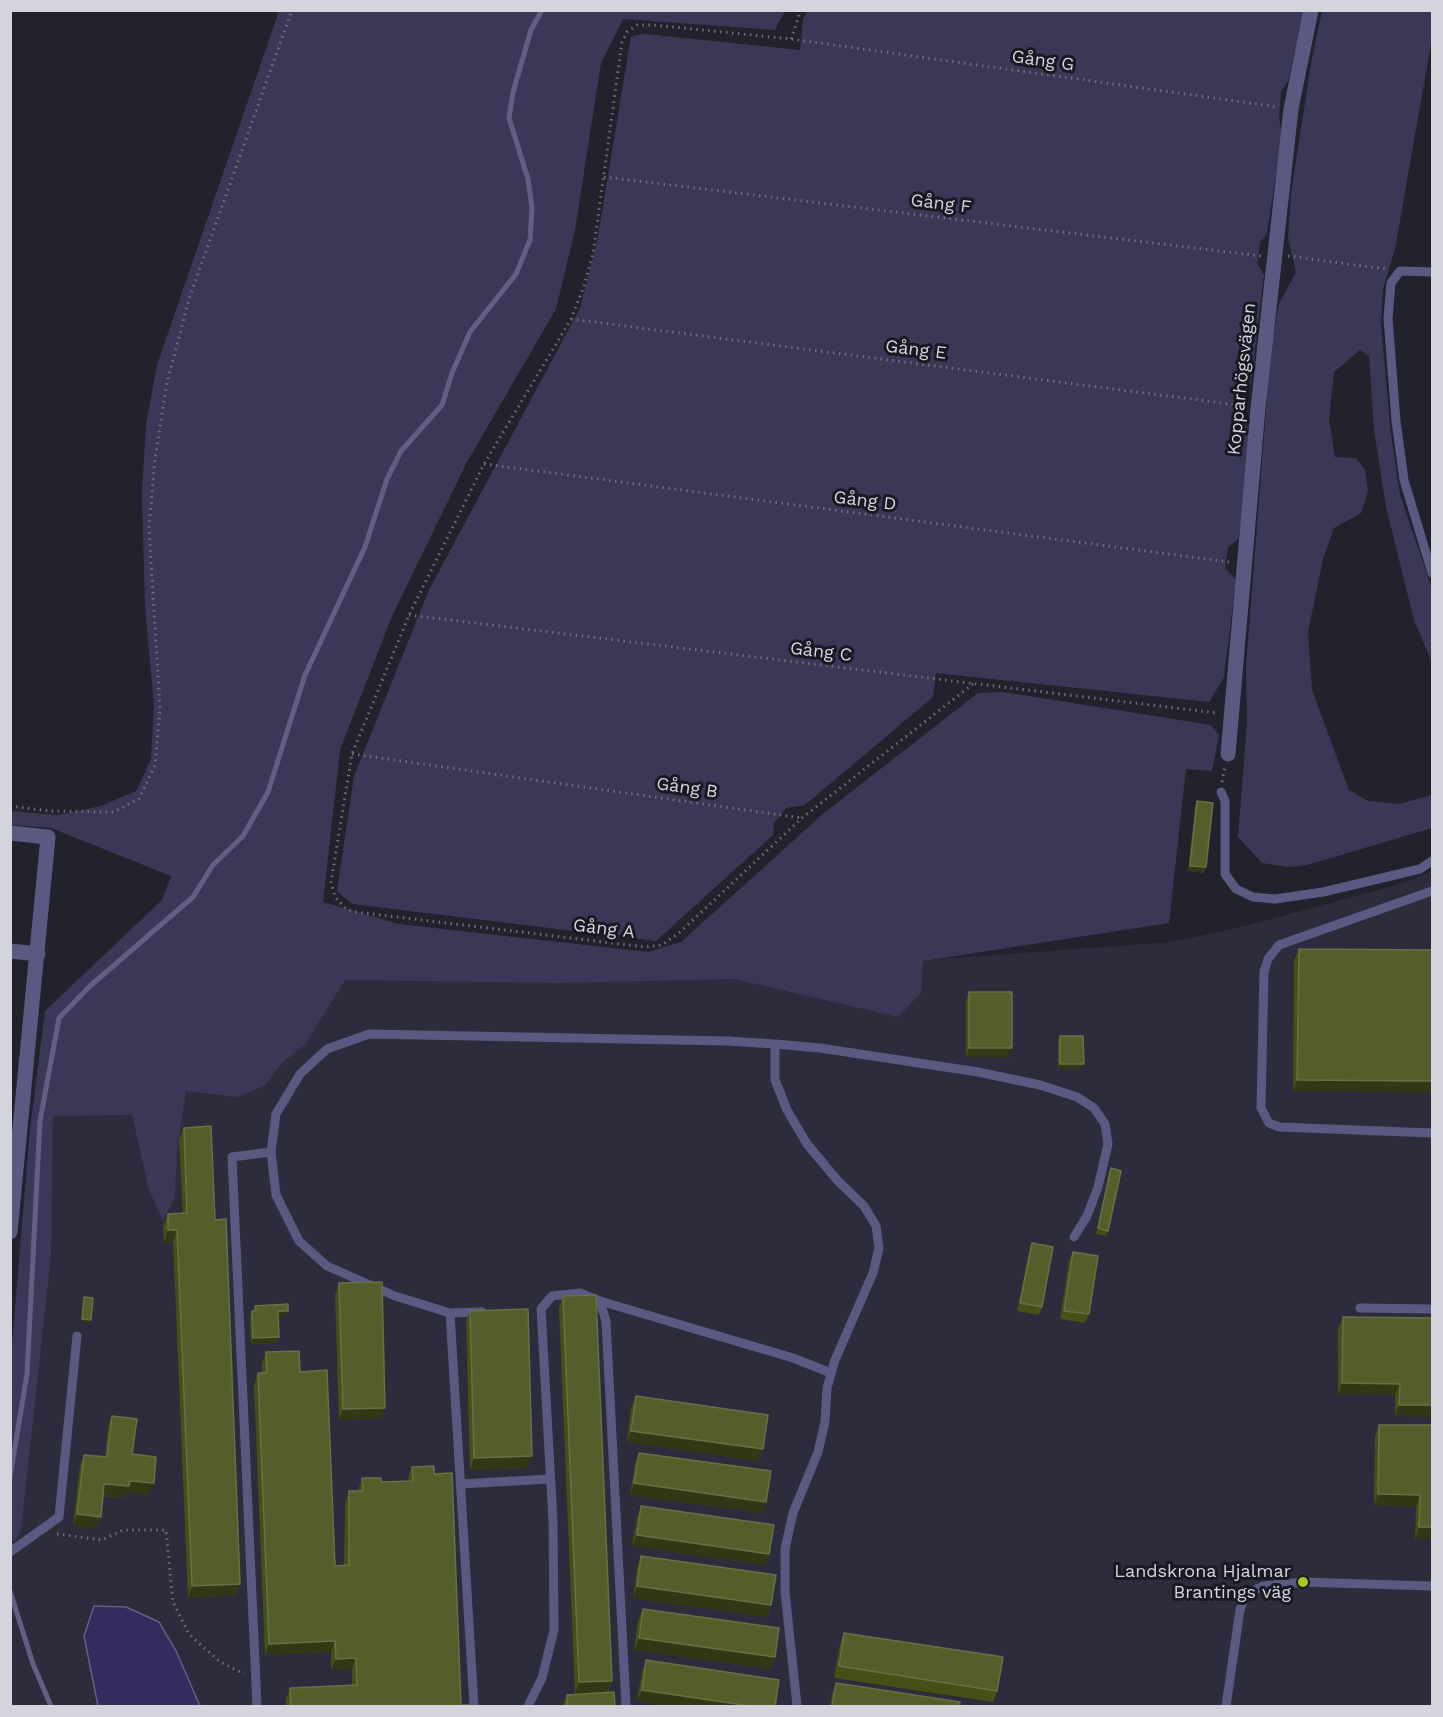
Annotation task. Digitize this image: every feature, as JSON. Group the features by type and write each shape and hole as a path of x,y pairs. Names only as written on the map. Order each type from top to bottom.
{"street":[{"name":"Kopparhögsvägen","path":"1228,754 1258,408 1291,109 1311,10"},
{"path":"10,833 48,837 10,1232"},
{"path":"10,951 38,954"},
{"path":"10,1070 27,1072"}],"lane":[{"path":"1432,272 1400,271 1391,283 1388,318 1396,420 1404,480 1432,573"},
{"path":"1221,792 1225,801 1226,874 1236,889 1253,897 1275,899 1323,892 1420,869 1432,861"},
{"path":"1432,891 1279,945 1268,959 1264,972 1261,1108 1269,1123 1279,1127 1432,1132"},
{"path":"495,1311 450,1313 395,1296 327,1266 299,1241 276,1195 271,1152 276,1114 300,1074 327,1049 369,1034 727,1041 820,1048 978,1072 1040,1085 1077,1097 1094,1108 1105,1124 1108,1144 1098,1186 1087,1216 1074,1237"},
{"path":"775,1044 775,1080 787,1110 807,1144 864,1206 876,1226 879,1248 873,1273 831,1373 818,1452 793,1513 785,1549 785,1592 797,1707"},
{"path":"257,1707 232,1157 271,1152"},
{"path":"528,1707 542,1678 554,1630 550,1479 541,1310 552,1296 580,1293 600,1301 793,1358 831,1373"},
{"path":"600,1301 606,1321 626,1707"},
{"path":"1360,1308 1432,1309"},
{"path":"530,1310 541,1310"},
{"path":"450,1313 474,1707"},
{"path":"10,1552 41,1532 58,1517 76,1336"},
{"path":"460,1484 550,1479"},
{"path":"1226,1707 1240,1610 1246,1594 1263,1586 1303,1582 1432,1586"}],"path":[{"path":"10,806 114,812 139,799 155,765 160,708 149,528 154,458 167,383 189,299 292,10"},
{"path":"790,39 801,10"},
{"name":"Gång G","path":"604,177 622,42 627,32 637,25 790,39 1291,109"},
{"path":"352,754 409,615 484,464 571,318 593,254 604,177"},
{"name":"Gång F","path":"604,177 1275,258 1290,256 1400,271"},
{"name":"Gång E","path":"571,318 1258,408"},
{"name":"Gång D","path":"484,464 1244,564"},
{"name":"Gång C","path":"409,615 1230,715"},
{"path":"802,818 973,684"},
{"name":"Gång B","path":"352,754 802,818"},
{"name":"Gång A","path":"352,754 331,882 335,897 346,909 356,912 645,947 662,945 680,933 802,818"},
{"path":"1221,792 1228,754"},
{"path":"41,1532 102,1540 123,1530 166,1530 173,1602 189,1634 220,1662 256,1680"}],"shaded area":[{"path":"279,11 785,11 775,30 623,19 601,63 575,230 556,309 467,462 392,616 340,750 323,902 399,924 648,952 681,942 824,813 978,693 1004,692 1211,725 1219,735 1212,771 1186,769 1169,923 923,961 921,993 898,1017 735,979 558,983 345,980 305,1045 282,1063 264,1086 238,1097 186,1091 177,1151 175,1197 163,1221 149,1190 132,1115 53,1116 51,1255 21,1530 15,1541 11,1541 11,1356 30,1129 45,1011 162,900 171,876 51,828 11,825 11,811 58,815 101,806 136,791 151,759 154,705 145,607 142,493 146,425 157,365"},
{"path":"808,11 1304,11 1288,81 1281,92 1279,118 1282,135 1267,233 1260,243 1257,263 1264,275 1251,382 1245,396 1243,419 1249,430 1242,519 1238,539 1228,547 1225,568 1236,579 1224,677 1209,702 936,673 933,697 805,805 786,808 774,823 773,835 656,941 352,904 337,891 354,776 429,590 580,308 597,242 631,36 645,34 800,50 803,19"},
{"path":"1322,11 1432,11 1432,38 1395,249 1383,289 1381,324 1391,435 1400,495 1432,589 1432,663 1414,620 1386,507 1374,430 1369,356 1360,350 1334,372 1329,419 1335,457 1356,458 1365,470 1368,491 1361,513 1334,528 1323,559 1308,632 1312,690 1349,790 1368,801 1399,804 1432,795 1432,828 1307,865 1289,867 1262,863 1238,837 1247,723 1246,667 1271,347 1279,304 1296,272 1288,238 1291,193 1311,64"},
{"path":"1432,871 1432,1706 11,1706 10,1371 38,1079 342,979 749,973 1172,942 1249,925 1404,883"},
{"path":"94,1606 126,1607 159,1622 176,1651 200,1706 98,1706 84,1636"}],"building":[{"path":"1197,801 1213,803 1206,867 1190,866"},
{"path":"1299,949 1432,950 1432,1081 1297,1080"},
{"path":"969,992 1012,992 1012,1048 969,1048"},
{"path":"1060,1036 1083,1036 1084,1064 1060,1064"},
{"path":"211,1126 215,1220 226,1219 240,1584 192,1586 177,1230 168,1230 168,1214 187,1213 184,1128"},
{"path":"1111,1168 1121,1171 1108,1231 1098,1228"},
{"path":"1032,1243 1053,1247 1042,1307 1020,1303"},
{"path":"1073,1252 1098,1256 1089,1314 1064,1311"},
{"path":"382,1282 385,1408 343,1409 339,1283"},
{"path":"596,1295 612,1681 579,1682 563,1296"},
{"path":"84,1297 93,1298 91,1320 82,1319"},
{"path":"288,1304 288,1311 278,1311 279,1337 253,1338 252,1311 256,1311 255,1306"},
{"path":"528,1309 532,1456 474,1458 470,1311"},
{"path":"1343,1317 1432,1318 1432,1405 1399,1405 1400,1384 1342,1383"},
{"path":"299,1351 300,1372 327,1370 335,1566 349,1565 349,1491 363,1491 362,1478 381,1478 381,1482 413,1481 412,1467 434,1466 434,1474 452,1473 461,1705 471,1705 471,1707 291,1707 290,1688 357,1685 356,1658 336,1659 335,1641 269,1644 258,1373 267,1373 266,1352"},
{"path":"636,1396 768,1415 763,1449 631,1431"},
{"path":"112,1416 137,1419 132,1454 156,1457 154,1483 130,1481 129,1486 104,1484 101,1517 77,1514 84,1455 107,1457"},
{"path":"1379,1425 1432,1425 1432,1527 1419,1527 1420,1495 1378,1494"},
{"path":"639,1453 771,1471 766,1502 634,1483"},
{"path":"641,1506 774,1525 769,1554 637,1535"},
{"path":"641,1556 776,1575 771,1605 637,1586"},
{"path":"643,1609 779,1628 775,1657 639,1638"},
{"path":"844,1633 1003,1657 997,1691 839,1666"},
{"path":"646,1660 779,1680 775,1707 757,1707 642,1690"},
{"path":"836,1683 960,1702 959,1707 832,1707"},
{"path":"614,1692 615,1707 567,1707 567,1695"}],"waterway":[{"path":"10,1477 27,1374 40,1121 59,1018 90,986 193,897 213,865 243,836 268,792 305,675 365,547 387,479 401,451 442,405 452,373 470,332 516,274 530,240 532,208 528,179 509,118 513,92 531,30 542,10"},
{"path":"10,1591 33,1664 51,1706"}],"place":[{"name":"Landskrona Hjalmar Brantings väg","path":"1303,1582"}]}
